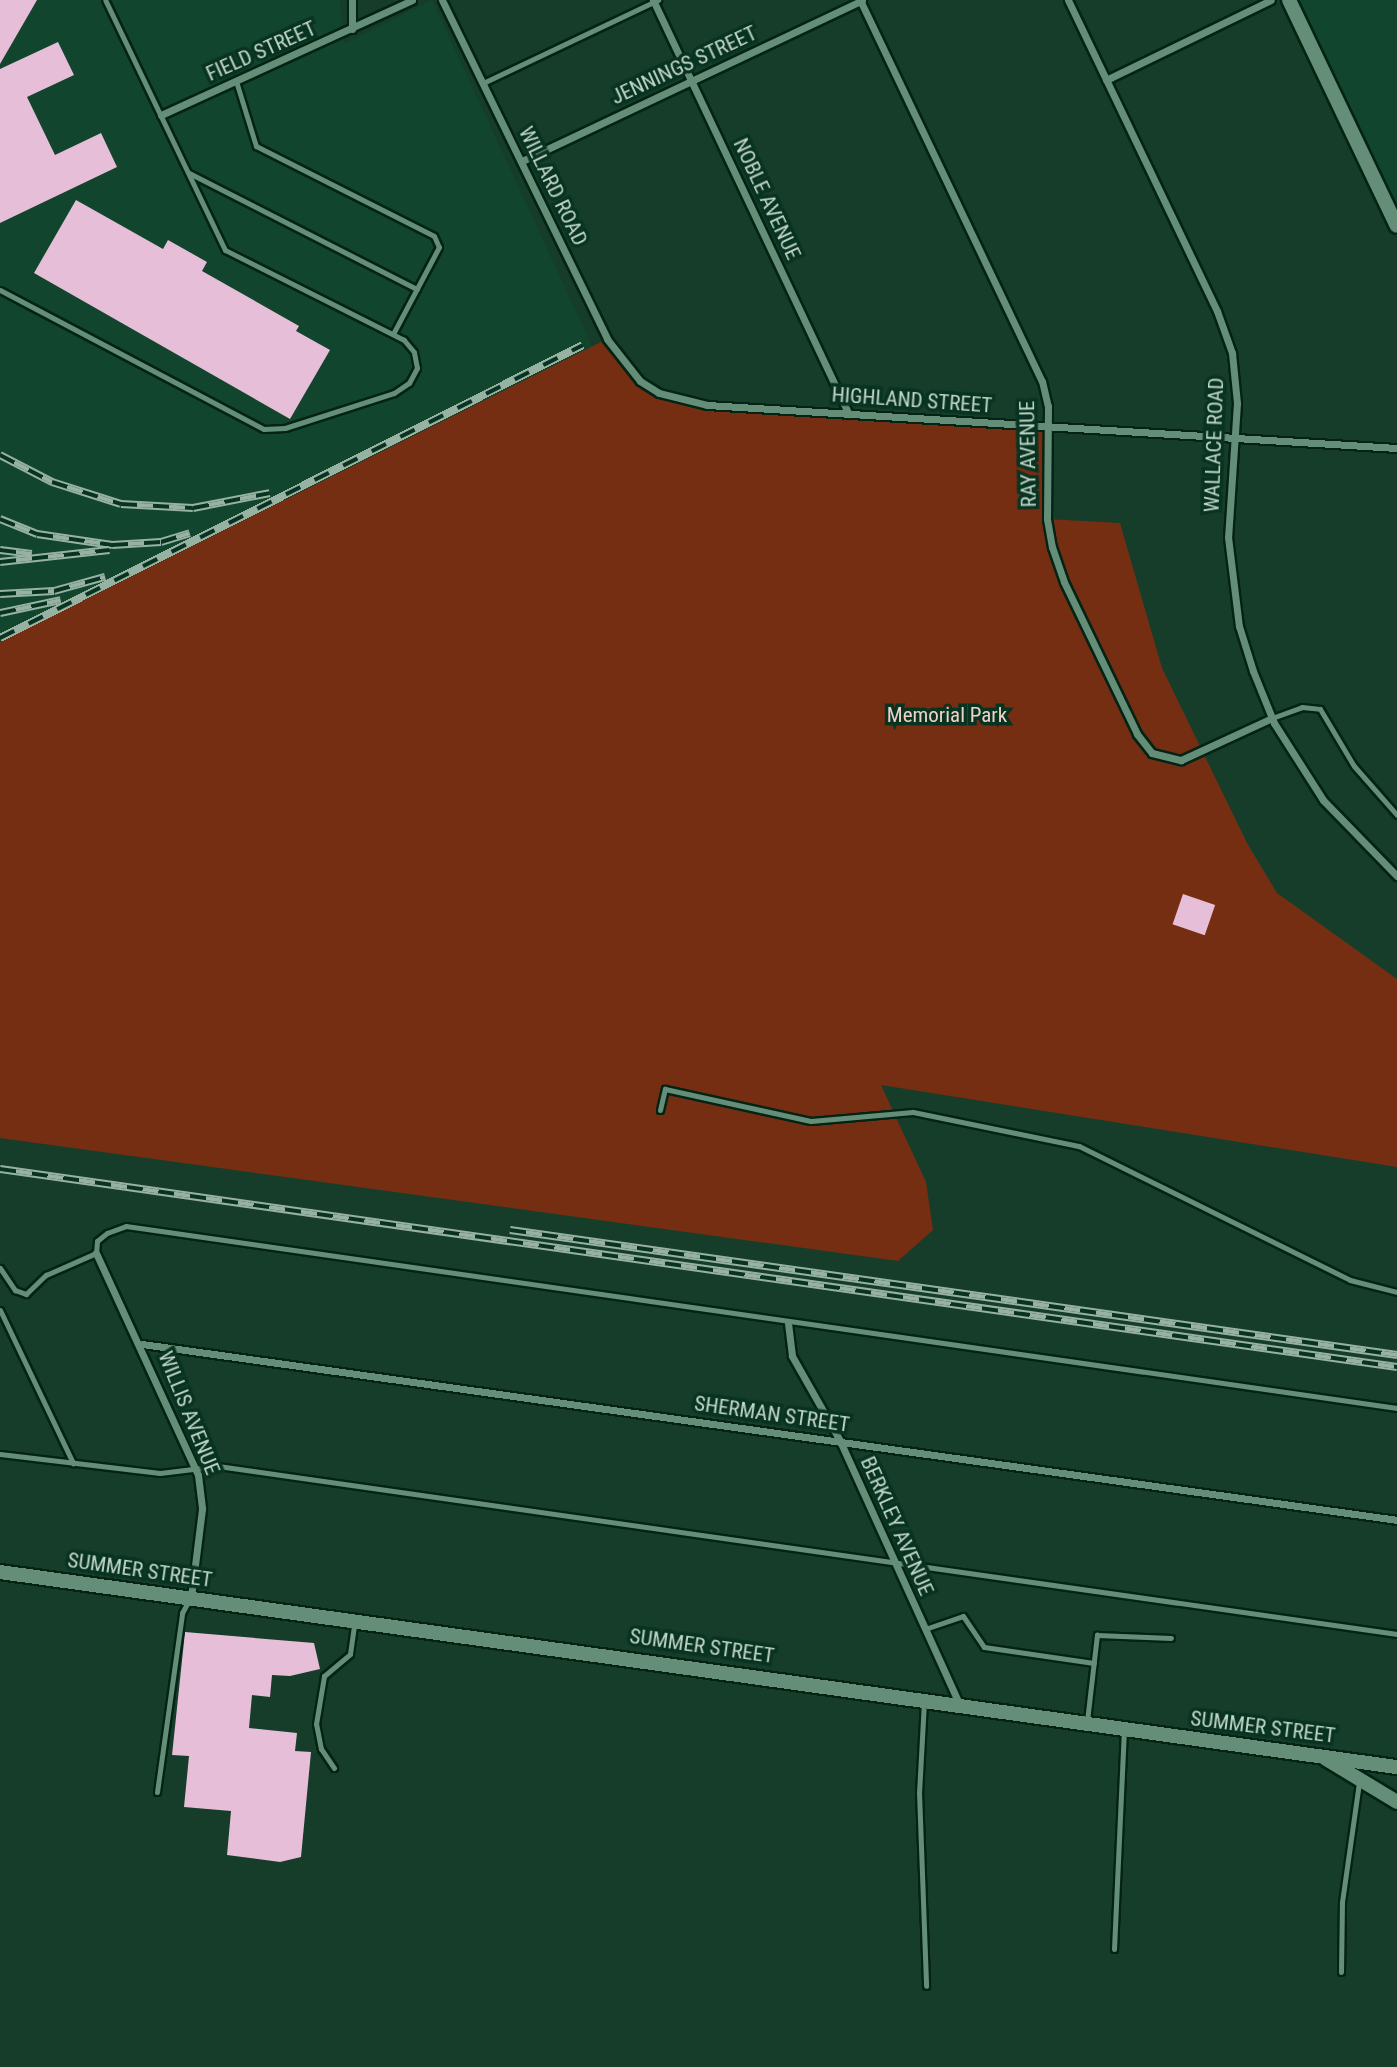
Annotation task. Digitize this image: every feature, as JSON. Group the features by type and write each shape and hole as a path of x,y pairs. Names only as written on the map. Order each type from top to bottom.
{"street":[{"path":"352,0 352,29"},
{"name":"FIELD STREET","path":"161,115 412,0"},
{"name":"WILLARD ROAD","path":"442,0 607,339 640,381"},
{"name":"JENNINGS STREET","path":"522,161 860,0"},
{"name":"RAY AVENUE","path":"860,0 1042,381 1048,426 1046,519 1052,547 1064,582 1144,744 1160,758 1181,760 1272,718"},
{"name":"WALLACE ROAD","path":"1068,0 1225,331 1236,381 1228,537 1231,582 1239,626 1272,718 1323,800 1397,876"},
{"path":"1106,80 1271,0"},
{"path":"1289,0 1396,220"},
{"name":"NOBLE AVENUE","path":"655,1 849,414"},
{"name":"HIGHLAND STREET","path":"640,381 680,400 707,405 1397,448"},
{"name":"WILLIS AVENUE","path":"96,1253 142,1344 196,1468 202,1509 191,1597"},
{"name":"BERKLEY AVENUE","path":"788,1323 792,1356 840,1441 960,1707"},
{"name":"SHERMAN STREET","path":"142,1344 1397,1520"},
{"name":"SUMMER STREET","path":"0,1572 924,1698 960,1707 1319,1754 1397,1767"},
{"path":"1319,1754 1397,1802"}],"lane":[{"path":"0,290 264,429 285,428 350,409 402,388 414,376 417,359 411,346 393,334 225,250 105,0"},
{"path":"483,83 655,1"},
{"path":"236,81 256,146 434,236 439,247 393,334"},
{"path":"189,173 417,289"},
{"path":"1272,718 1302,707 1320,709 1354,766 1397,815"},
{"path":"660,1110 665,1089 811,1121 913,1112 1079,1146 1350,1280 1397,1292"},
{"path":"0,1268 15,1290 26,1294 46,1275 96,1253 102,1236 126,1226 661,1301 788,1323 1397,1408"},
{"path":"0,1310 73,1463"},
{"path":"0,1454 160,1473 218,1466 1397,1634"},
{"path":"157,1792 182,1613 191,1597"},
{"path":"925,1629 963,1616 984,1647 1094,1663"},
{"path":"334,1768 321,1749 316,1724 324,1676 350,1654 355,1620"},
{"path":"1087,1725 1094,1663 1101,1631 1171,1638"},
{"path":"924,1698 919,1792 926,1986"},
{"path":"1114,1949 1124,1730"},
{"path":"1341,1972 1342,1902 1360,1779"}],"shaded area":[{"path":"0,0 340,0 344,44 432,0 592,346 0,642"},
{"path":"1293,0 1397,0 1397,218"}],"green space":[{"name":"Memorial Park","path":"607,339 640,381 680,400 1048,426 1047,519 1120,523 1162,668 1247,843 1277,893 1397,979 1397,1167 881,1085 926,1182 933,1230 898,1261 0,1138 0,642"}],"building":[{"path":"0,0 37,0 0,64"},
{"path":"58,42 74,75 27,97 55,155 101,133 117,167 0,223 0,69"},
{"path":"76,200 163,249 168,240 207,262 202,271 299,326 296,331 330,350 290,419 34,273"},
{"path":"1183,894 1215,905 1205,935 1173,924"},
{"path":"185,1632 314,1643 320,1669 290,1676 272,1675 270,1697 252,1695 249,1728 297,1733 295,1751 311,1752 301,1857 280,1862 227,1855 231,1811 184,1807 189,1756 172,1755"}],"railway":[{"path":"0,638 583,345"},
{"path":"0,455 52,482 121,504 193,508 270,493"},
{"path":"0,519 37,534 112,545 161,542 190,533"},
{"path":"0,550 32,554"},
{"path":"0,562 109,550"},
{"path":"0,594 54,591 105,577"},
{"path":"0,613 61,600"},
{"path":"0,1169 1397,1367"},
{"path":"510,1230 1397,1355"}]}
